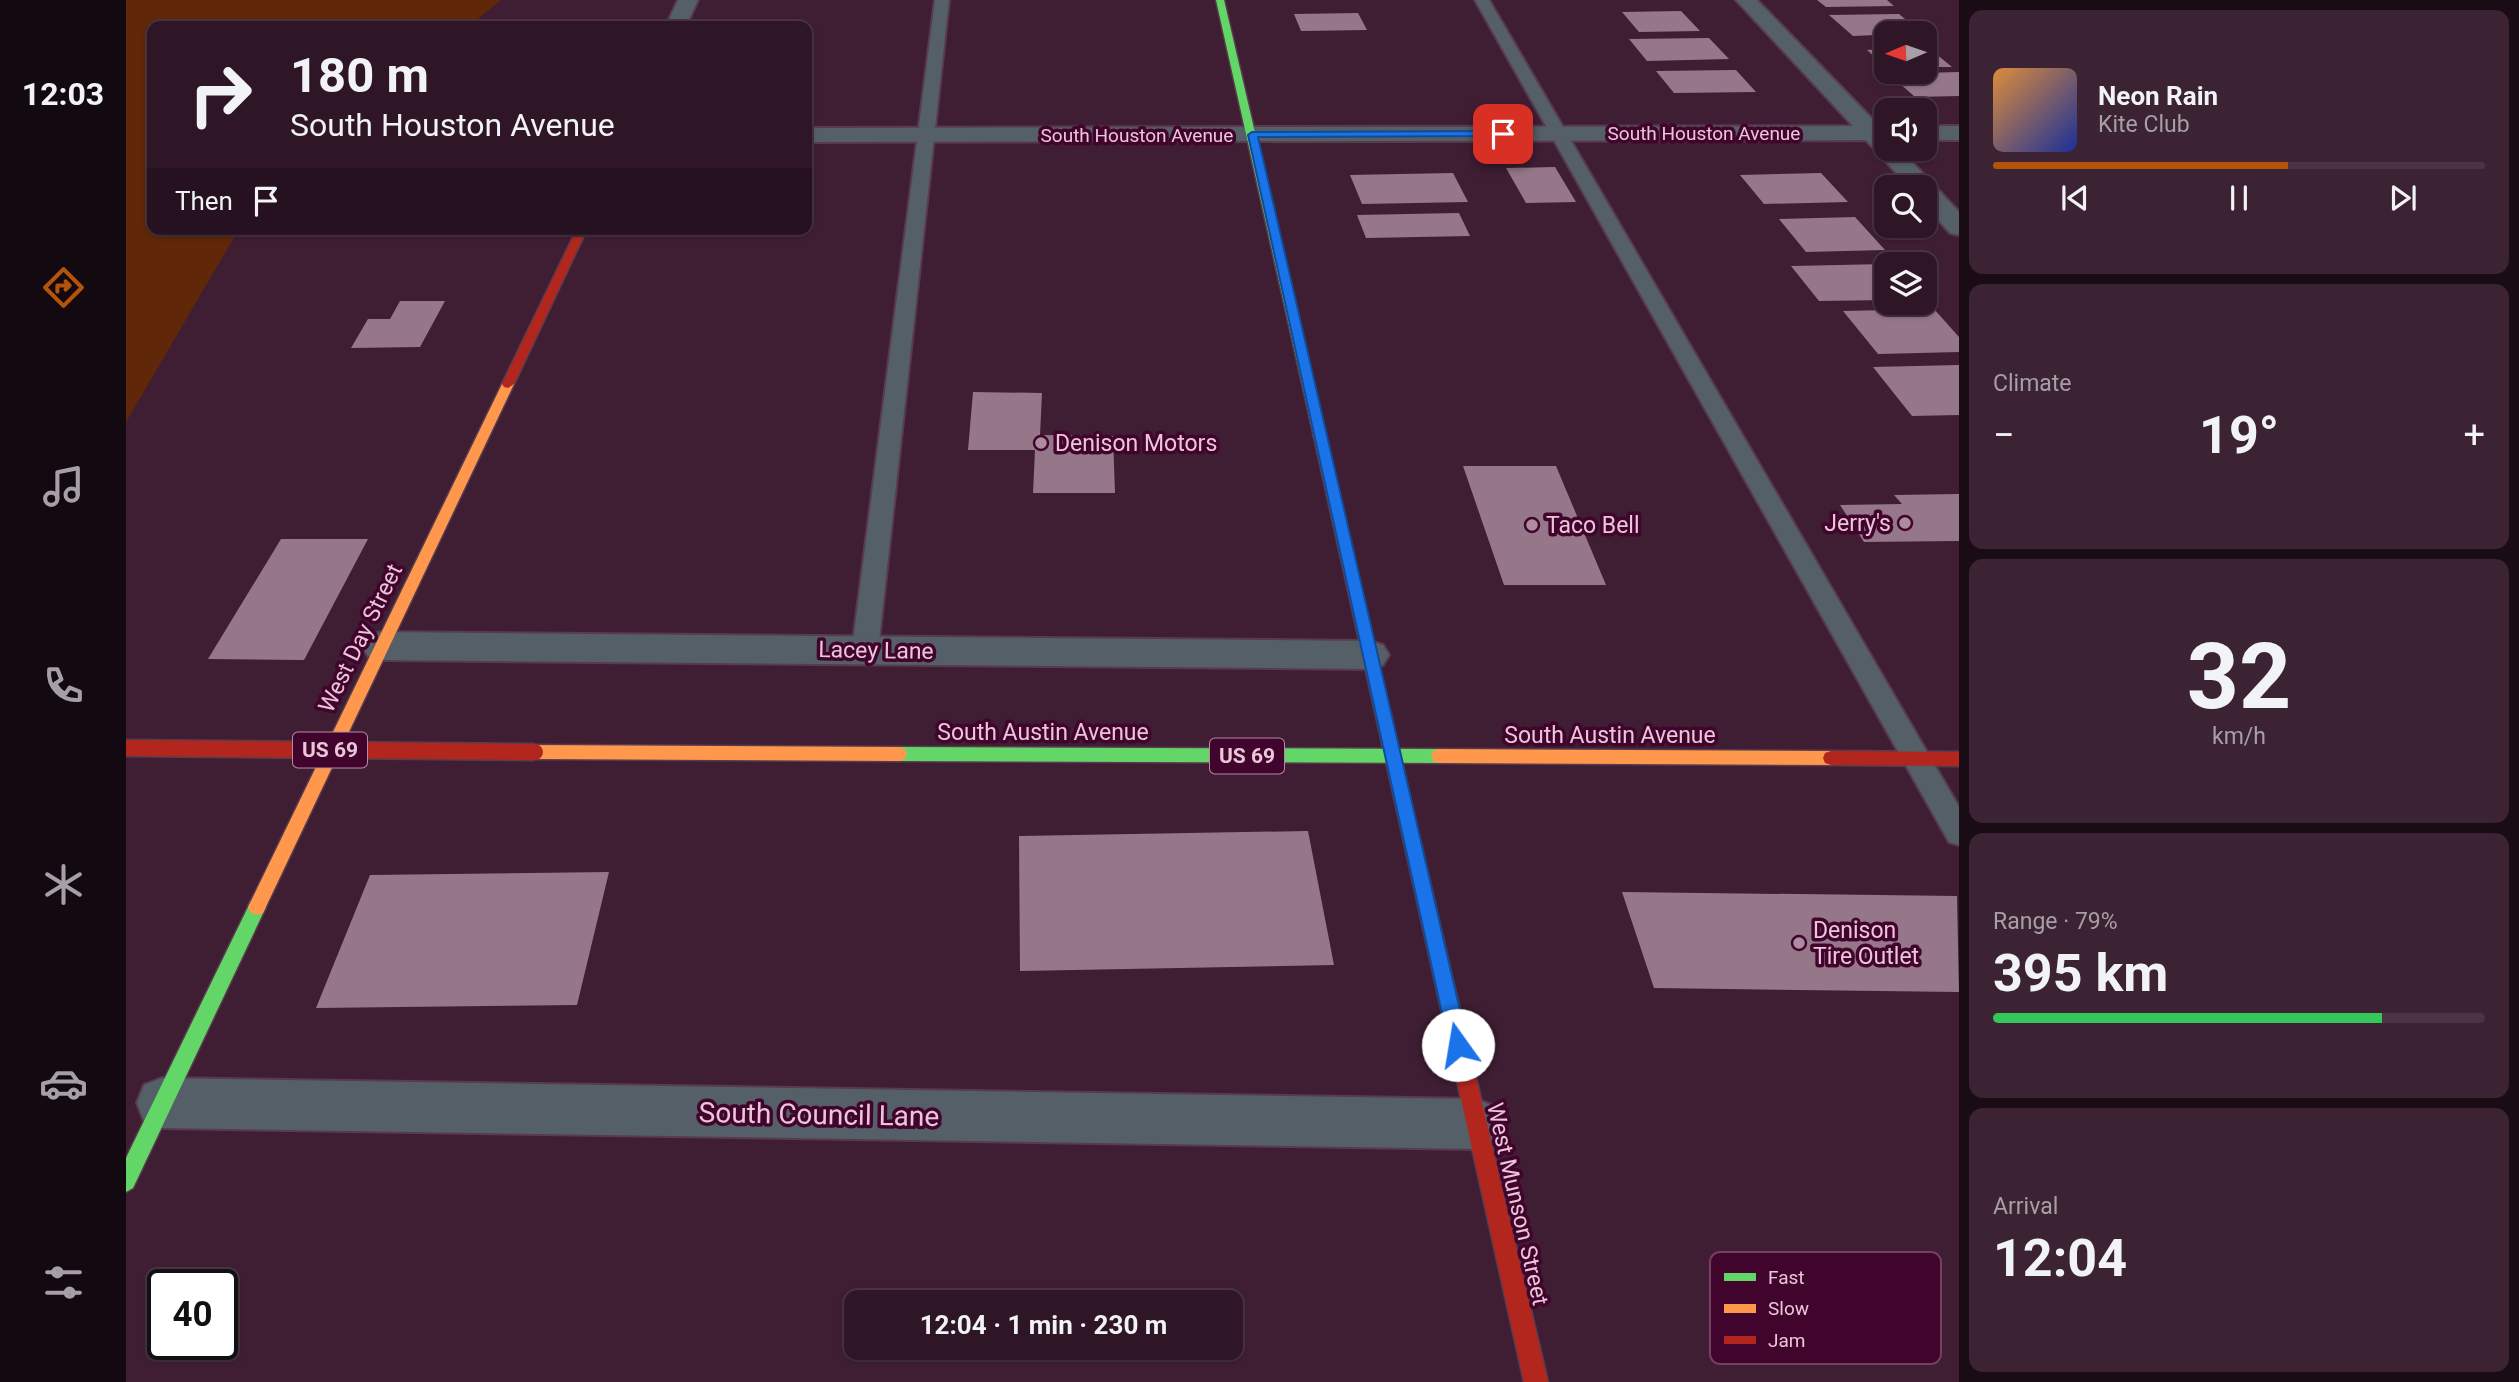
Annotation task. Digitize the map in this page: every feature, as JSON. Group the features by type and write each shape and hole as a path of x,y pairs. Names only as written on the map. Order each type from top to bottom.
{"main road":[{"name":"West Munson Street","path":"1220,0 1536,1382"},
{"name":"West Day Street","path":"126,1181 579,235"},
{"name":"South Austin Avenue","path":"126,748 1959,759"}],"street":[{"path":"678,21 688,0"},
{"path":"1746,0 1874,132"},
{"path":"1937,133 1959,133"},
{"name":"South Houston Avenue","path":"812,135 1559,134 1874,141"},
{"path":"1900,161 1912,175"},
{"path":"1937,203 1959,227"},
{"name":"Lacey Lane","path":"381,646 1370,654"},
{"name":"South Council Lane","path":"162,1103 1476,1124"}],"lane":[{"path":"865,650 942,0"},
{"path":"1482,0 1959,833"}],"shaded area":[{"path":"126,0 501,0 475,21 147,21 147,235 235,235 126,422"}],"building":[{"path":"1817,0 1887,0 1894,6 1826,7"},
{"path":"1681,11 1700,31 1639,32 1622,12"},
{"path":"1358,13 1367,30 1301,31 1294,14"},
{"path":"1899,14 1907,21 1874,21 1874,35 1853,36 1829,15"},
{"path":"1709,38 1729,59 1647,61 1629,39"},
{"path":"1937,55 1952,67 1937,67"},
{"path":"1736,70 1756,92 1674,93 1656,71"},
{"path":"1959,72 1959,96 1915,97 1900,84 1937,84 1937,73"},
{"path":"1555,167 1576,202 1526,203 1506,168"},
{"path":"1453,173 1468,202 1362,204 1350,175"},
{"path":"1821,173 1848,202 1764,204 1740,175"},
{"path":"1459,213 1470,236 1366,238 1357,215"},
{"path":"1855,217 1885,250 1806,252 1779,219"},
{"path":"1874,264 1874,300 1819,301 1791,266"},
{"path":"400,301 445,301 420,347 351,348 368,319 390,319"},
{"path":"1874,310 1874,315 1937,315 1937,312 1959,337 1959,352 1878,354 1843,311"},
{"path":"1959,365 1959,415 1912,416 1873,367"},
{"name":"Denison Motors","path":"973,392 1042,393 1040,435 1113,436 1115,493 1033,493 1035,450 968,450"},
{"name":"Taco Bell","path":"1463,466 1556,466 1606,585 1504,585"},
{"name":"Jerry's","path":"1959,494 1959,541 1864,542 1840,505 1902,504 1894,495"},
{"path":"281,539 368,539 304,660 208,659"},
{"path":"1308,831 1334,965 1020,971 1019,836"},
{"path":"609,872 577,1005 316,1008 370,875"},
{"name":"Denison Tire Outlet","path":"1622,892 1957,896 1959,992 1654,988"}],"traffic: fast":[{"path":"1220,0 1320,437"},
{"path":"899,754 1439,756"},
{"path":"126,1181 257,907"}],"traffic: slow":[{"path":"257,907 508,384"},
{"path":"1320,437 1438,955"},
{"path":"535,752 899,754"},
{"path":"1439,756 1831,758"}],"traffic: jam":[{"path":"508,384 579,235"},
{"path":"126,748 535,752"},
{"path":"1831,758 1959,759"},
{"path":"1438,955 1536,1382"}],"place":[{"name":"Denison Motors","path":"1041,443"},
{"name":"Jerry's","path":"1905,523"},
{"name":"Taco Bell","path":"1532,525"},
{"name":"Denison Tire Outlet","path":"1799,943"}],"route":[{"path":"1458,1045 1252,135 1503,134"}]}
